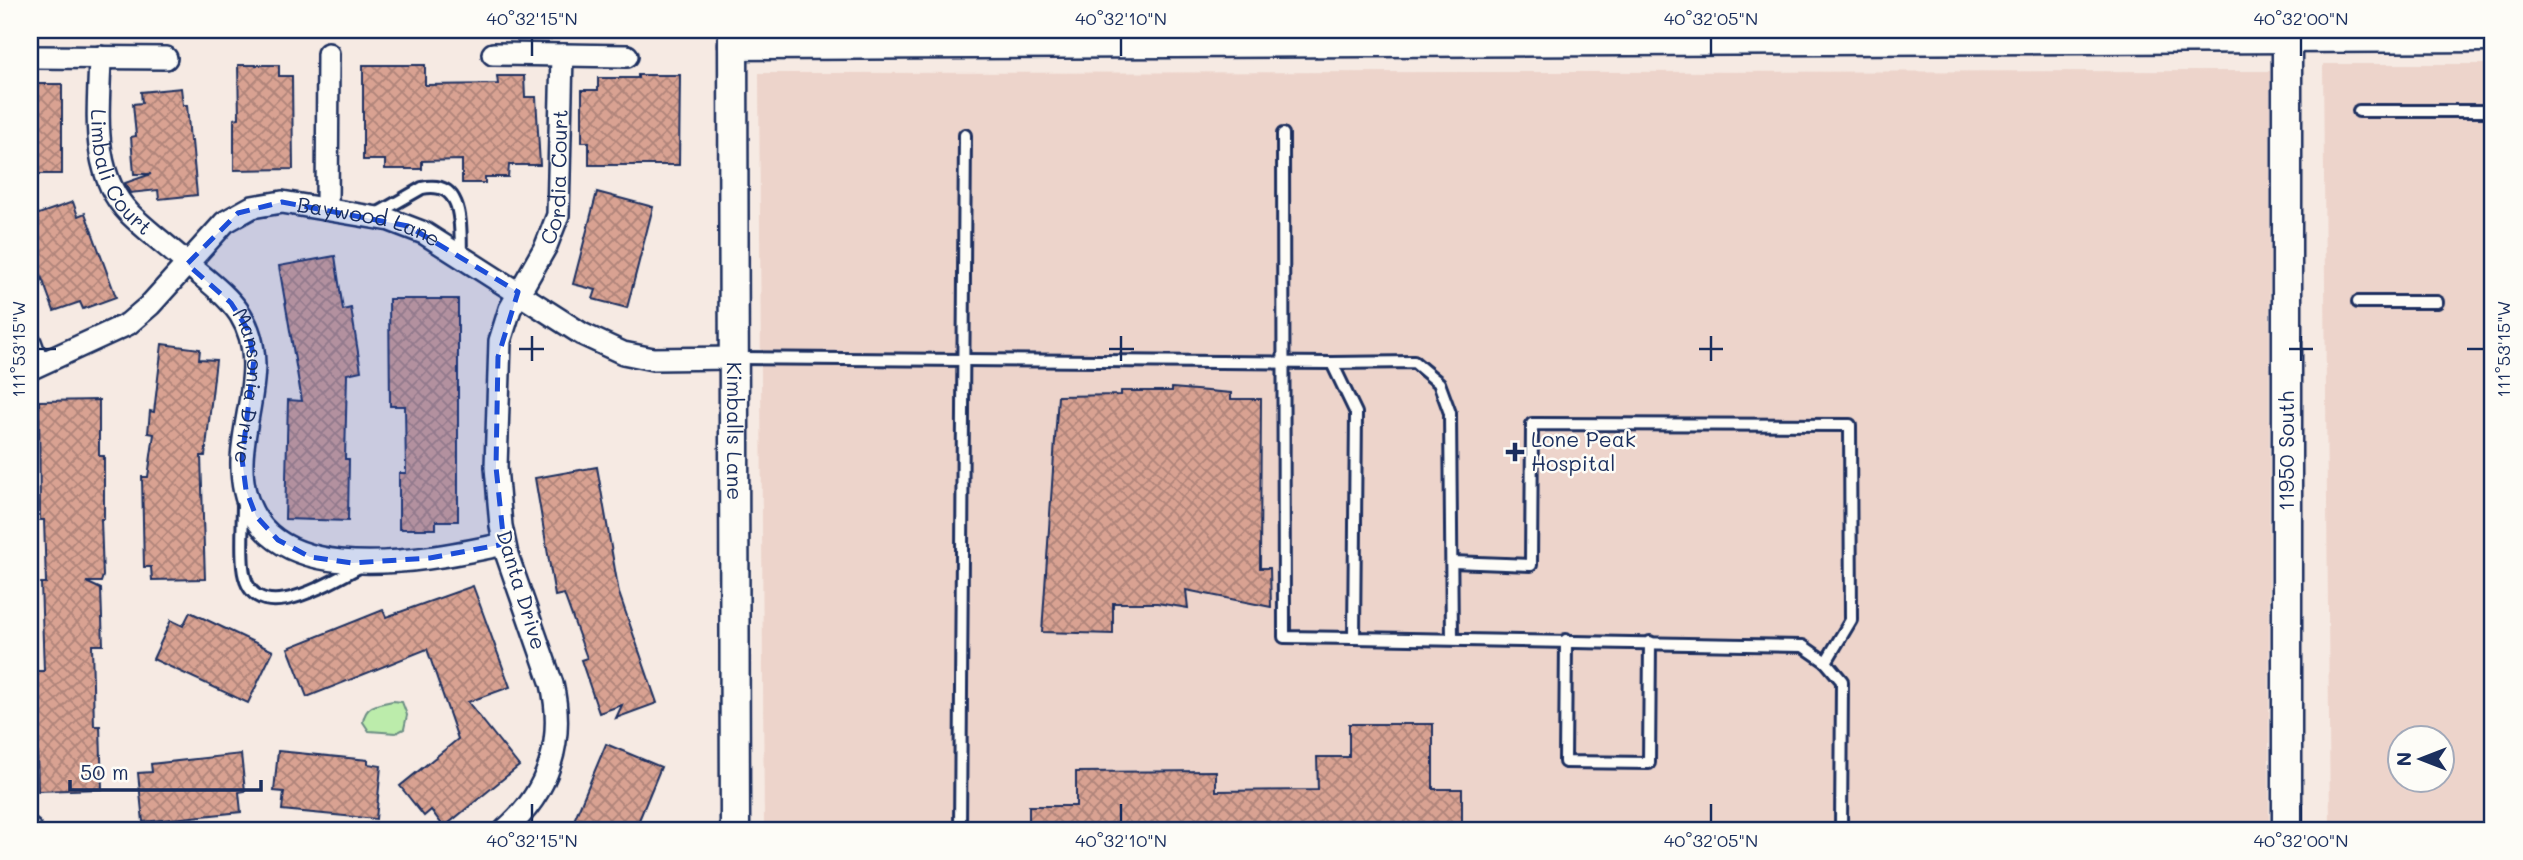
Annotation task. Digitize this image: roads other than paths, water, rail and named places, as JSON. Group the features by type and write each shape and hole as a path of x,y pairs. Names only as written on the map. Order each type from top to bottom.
{"street":[{"path":"733,37 2287,33 2493,37"},
{"name":"11950 South","path":"2287,33 2287,830"},
{"name":"Kimballs Lane","path":"733,37 735,830"},
{"path":"327,209 328,54"},
{"path":"493,54 627,56"},
{"name":"Cordia Court","path":"518,292 546,246 558,215 562,55"},
{"path":"33,57 166,58"},
{"name":"Limbali Court","path":"100,57 100,151 108,181 129,213 187,264"},
{"name":"Baywood Lane","path":"34,366 128,324 150,305 225,222 252,207 282,202 372,217 416,229 582,334 623,353 653,359 734,358"},
{"name":"Mansonia Drive","path":"187,264 231,303 248,330 254,373 242,459 243,475 257,516 278,540 293,550 323,560 369,562 430,558 505,544"},
{"name":"Danta Drive","path":"505,830 530,806 548,774 557,739 558,721 552,684 505,544 496,487 498,357 505,326 518,292"},
{"path":"30,342 34,366"}],"lane":[{"path":"2359,111 2493,111"},
{"path":"1283,134 1286,363 1284,637 1803,646 1826,662 1842,681 1841,830"},
{"path":"960,830 965,135"},
{"path":"372,217 422,187 446,190 453,196 460,213 461,255"},
{"path":"2358,302 2437,302"},
{"path":"734,358 1414,362 1438,383 1450,413 1452,639"},
{"path":"1332,363 1356,413 1354,638"},
{"path":"1452,562 1531,565 1532,424 1850,425 1851,620 1826,662"},
{"path":"243,475 243,567 245,577 257,593 276,601 288,601 369,562"},
{"path":"1566,640 1565,762 1649,762 1650,642"}],"place":[{"name":"Lone Peak Hospital","path":"1515,452"}]}
